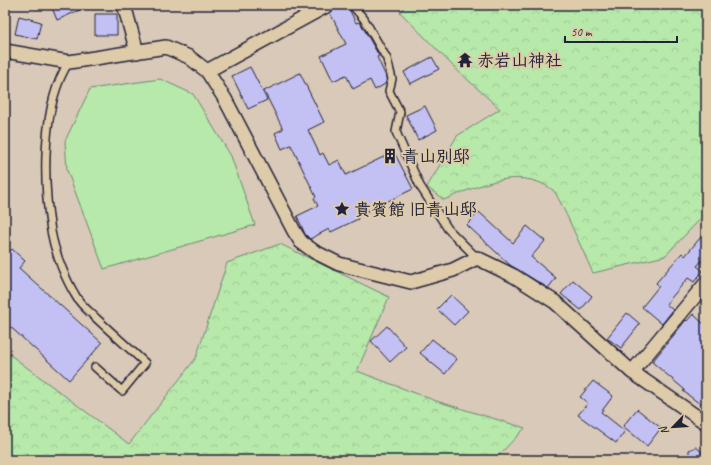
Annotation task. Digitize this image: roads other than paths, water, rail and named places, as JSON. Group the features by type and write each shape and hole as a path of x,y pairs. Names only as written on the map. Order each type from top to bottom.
{"street":[{"path":"124,5 137,52"},
{"path":"207,71 328,5"},
{"path":"5,51 69,62 166,47 189,57 207,71 225,99 294,231 301,242 315,252 339,264 411,282 453,270 477,258 514,276 555,302 632,372 706,422"},
{"path":"632,372 706,283"}],"lane":[{"path":"352,5 364,18 387,59 392,79 389,92 400,112 396,132 420,186 448,229 477,258"},
{"path":"69,62 60,75 53,98 47,139 47,175 51,232 66,274 78,300 145,363 122,391 95,367"}],"place":[{"name":"赤岩山神社","path":"465,60"},
{"name":"青山別邸","path":"390,156"},
{"name":"貴賓館 旧青山邸","path":"342,209"}]}
